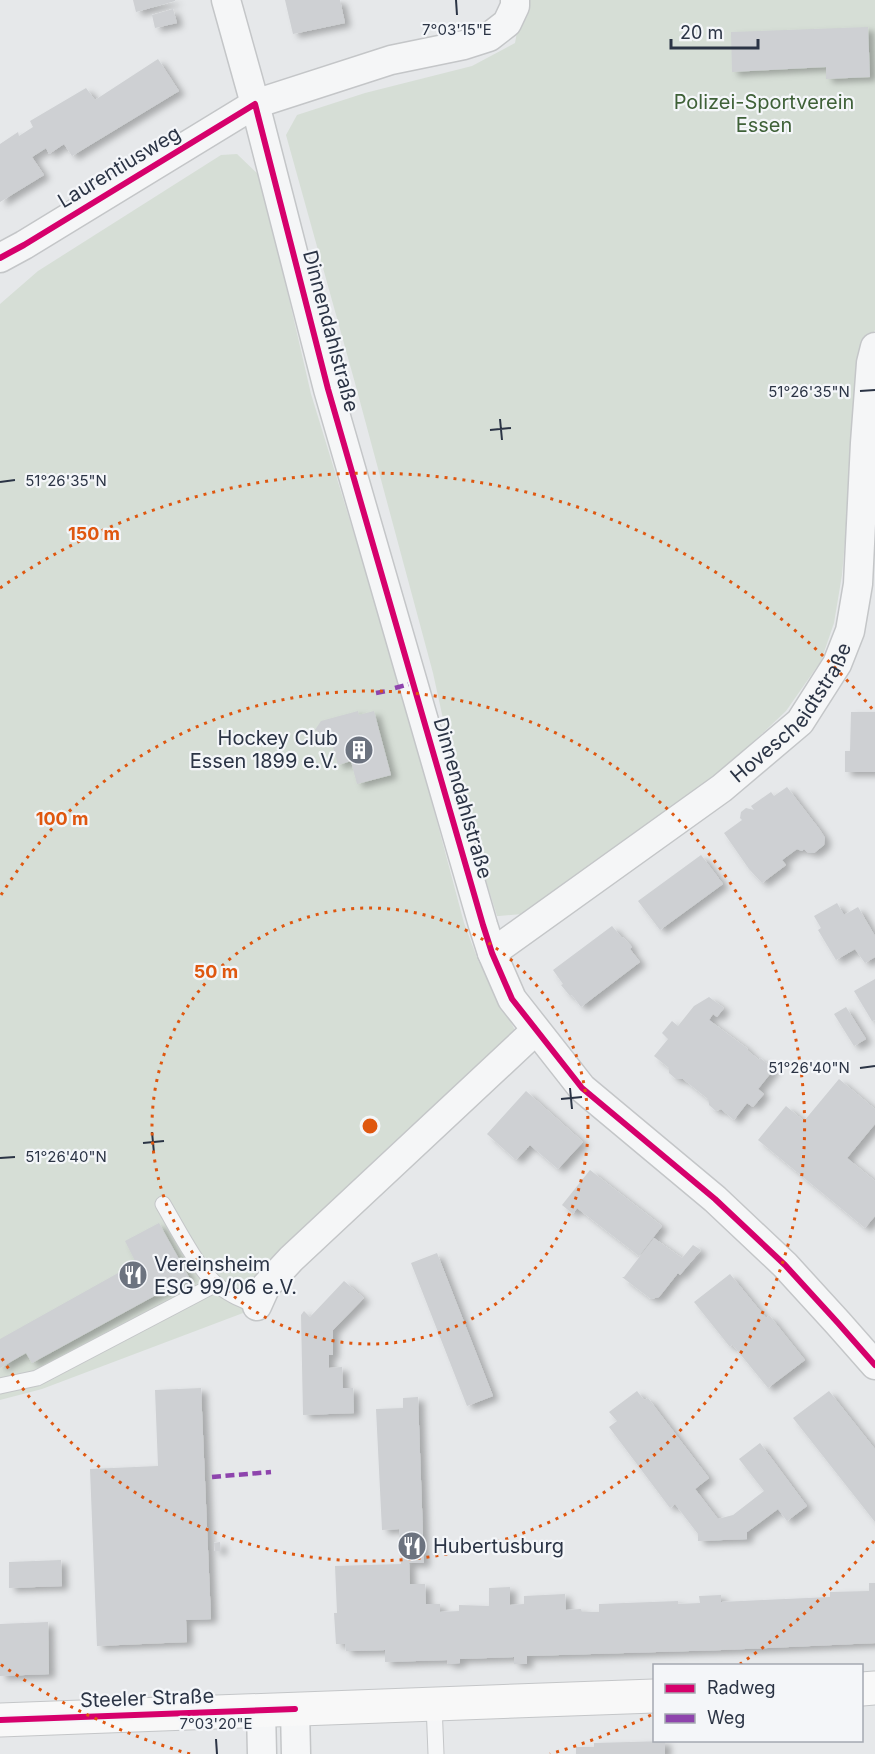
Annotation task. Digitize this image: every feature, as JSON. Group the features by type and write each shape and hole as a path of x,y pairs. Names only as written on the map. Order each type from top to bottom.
{"main road":[{"name":"Steeler Straße","path":"0,1720 653,1696"}],"street":[{"name":"Dinnendahlstraße","path":"226,0 328,389 492,953 512,999 582,1088 715,1199 785,1265 875,1365"},
{"name":"Laurentiusweg","path":"0,258 255,104 391,60 464,45 489,37 507,23 515,6 515,0"},
{"name":"Hovescheidtstraße","path":"492,953 722,788 800,722 837,664 850,631 858,584 866,432 875,347"},
{"path":"257,1306 266,1286 291,1259 535,1031"},
{"path":"295,1709 296,1754"},
{"path":"261,1710 262,1754"}],"lane":[{"path":"162,1204 204,1270 216,1284 237,1298 257,1306"},
{"path":"0,1386 37,1378 216,1284"},
{"path":"434,1704 436,1754"}],"green space":[{"name":"Polizei-Sportverein Essen","path":"519,0 875,0 875,330 871,337 859,383 842,575 834,623 821,661 786,711 715,778 522,914 497,916 461,801 433,673 286,135 297,115 365,93 472,66 515,43 520,15"},
{"path":"237,154 261,177 311,394 402,690 464,923 478,960 516,1032 251,1310 42,1389 0,1400 0,304 38,271 221,155"}],"building":[{"path":"133,0 175,0 175,1 136,12"},
{"path":"285,0 340,0 345,23 293,34"},
{"path":"173,9 177,23 155,28 152,15"},
{"path":"868,27 870,77 826,79 826,67 732,72 731,32"},
{"path":"158,59 179,91 72,156 64,144 49,154 46,148 32,157 44,175 0,202 0,144 18,132 19,136 33,127 30,121 86,88 95,100"},
{"name":"Hockey Club Essen 1899 e.V.","path":"358,711 359,715 374,711 391,775 357,784 351,761 338,765 331,739 315,730 321,721"},
{"path":"851,712 875,712 875,772 845,772 845,751 850,751"},
{"path":"787,787 820,830 825,838 824,845 814,853 797,849 782,860 786,865 762,883 749,869 724,833 742,820 741,812 746,808 754,810 751,806 771,792 774,796"},
{"path":"701,855 723,884 660,930 638,901"},
{"path":"837,903 844,915 858,907 875,936 875,957 865,963 855,949 836,960 818,930 821,928 814,916"},
{"path":"612,926 632,947 630,949 640,962 581,1007 561,985 563,984 553,970"},
{"path":"875,979 875,1020 872,1021 854,991"},
{"path":"709,997 724,1008 717,1017 713,1014 709,1020 759,1060 760,1058 774,1069 758,1089 764,1094 753,1107 747,1103 734,1120 721,1109 716,1111 709,1105 708,1099 683,1079 676,1079 669,1073 669,1068 654,1056 668,1039 662,1033 672,1021 678,1026 694,1006"},
{"path":"846,1007 866,1039 854,1046 834,1014"},
{"path":"839,1079 875,1109 875,1124 847,1158 875,1181 875,1216 865,1228 758,1140 786,1106 804,1121"},
{"path":"526,1091 583,1142 558,1169 530,1145 516,1160 487,1134"},
{"path":"590,1170 662,1226 639,1256 577,1208 573,1214 562,1205"},
{"path":"159,1223 189,1277 32,1363 26,1353 0,1368 0,1339 136,1263 125,1241"},
{"path":"654,1238 682,1258 693,1245 701,1250 680,1275 678,1273 659,1297 651,1299 622,1277"},
{"path":"437,1253 493,1396 467,1406 411,1263"},
{"path":"730,1274 766,1318 769,1315 805,1360 768,1388 732,1344 730,1347 694,1302"},
{"path":"344,1281 364,1298 333,1330 333,1355 329,1355 329,1368 342,1367 343,1388 353,1388 354,1413 303,1415 301,1315 304,1311 310,1317"},
{"path":"201,1388 211,1619 186,1620 187,1642 97,1646 90,1469 158,1466 155,1390"},
{"path":"637,1391 644,1400 648,1398 709,1478 695,1489 718,1519 733,1515 764,1491 739,1459 760,1443 807,1506 787,1521 778,1509 747,1532 747,1539 698,1541 698,1534 675,1504 670,1508 609,1427 617,1421 609,1412"},
{"path":"829,1391 875,1449 875,1522 793,1418"},
{"path":"418,1397 424,1563 409,1563 410,1584 425,1584 426,1604 440,1604 440,1612 459,1611 459,1605 489,1606 489,1588 510,1587 510,1605 524,1604 524,1596 565,1594 566,1610 581,1609 582,1612 599,1612 599,1604 678,1601 678,1604 700,1603 699,1596 721,1595 721,1602 830,1597 830,1592 869,1591 869,1583 875,1583 875,1643 527,1656 527,1664 514,1664 514,1657 460,1659 460,1663 448,1664 447,1660 385,1662 385,1650 346,1651 345,1644 336,1644 335,1566 401,1564 399,1529 382,1530 376,1409 403,1408 403,1398"},
{"path":"220,1542 221,1551 215,1551 214,1543"},
{"path":"61,1560 62,1586 9,1588 9,1562"},
{"path":"48,1622 49,1674 0,1676 0,1624"},
{"path":"665,1742 665,1754 576,1754 576,1747 594,1747 594,1743"}],"marked path":[{"path":"395,688 413,683"},
{"path":"376,693 387,691"},
{"path":"212,1477 271,1472"}],"cycle path":[{"path":"0,258 255,104 328,389 483,925 492,953 512,999 582,1088 715,1199 785,1265 875,1365"},
{"path":"0,1720 295,1709"}],"place":[{"name":"Hockey Club Essen 1899 e.V.","path":"359,750"},
{"name":"Vereinsheim ESG 99/06 e.V.","path":"133,1275"},
{"name":"Hubertusburg","path":"412,1546"}]}
